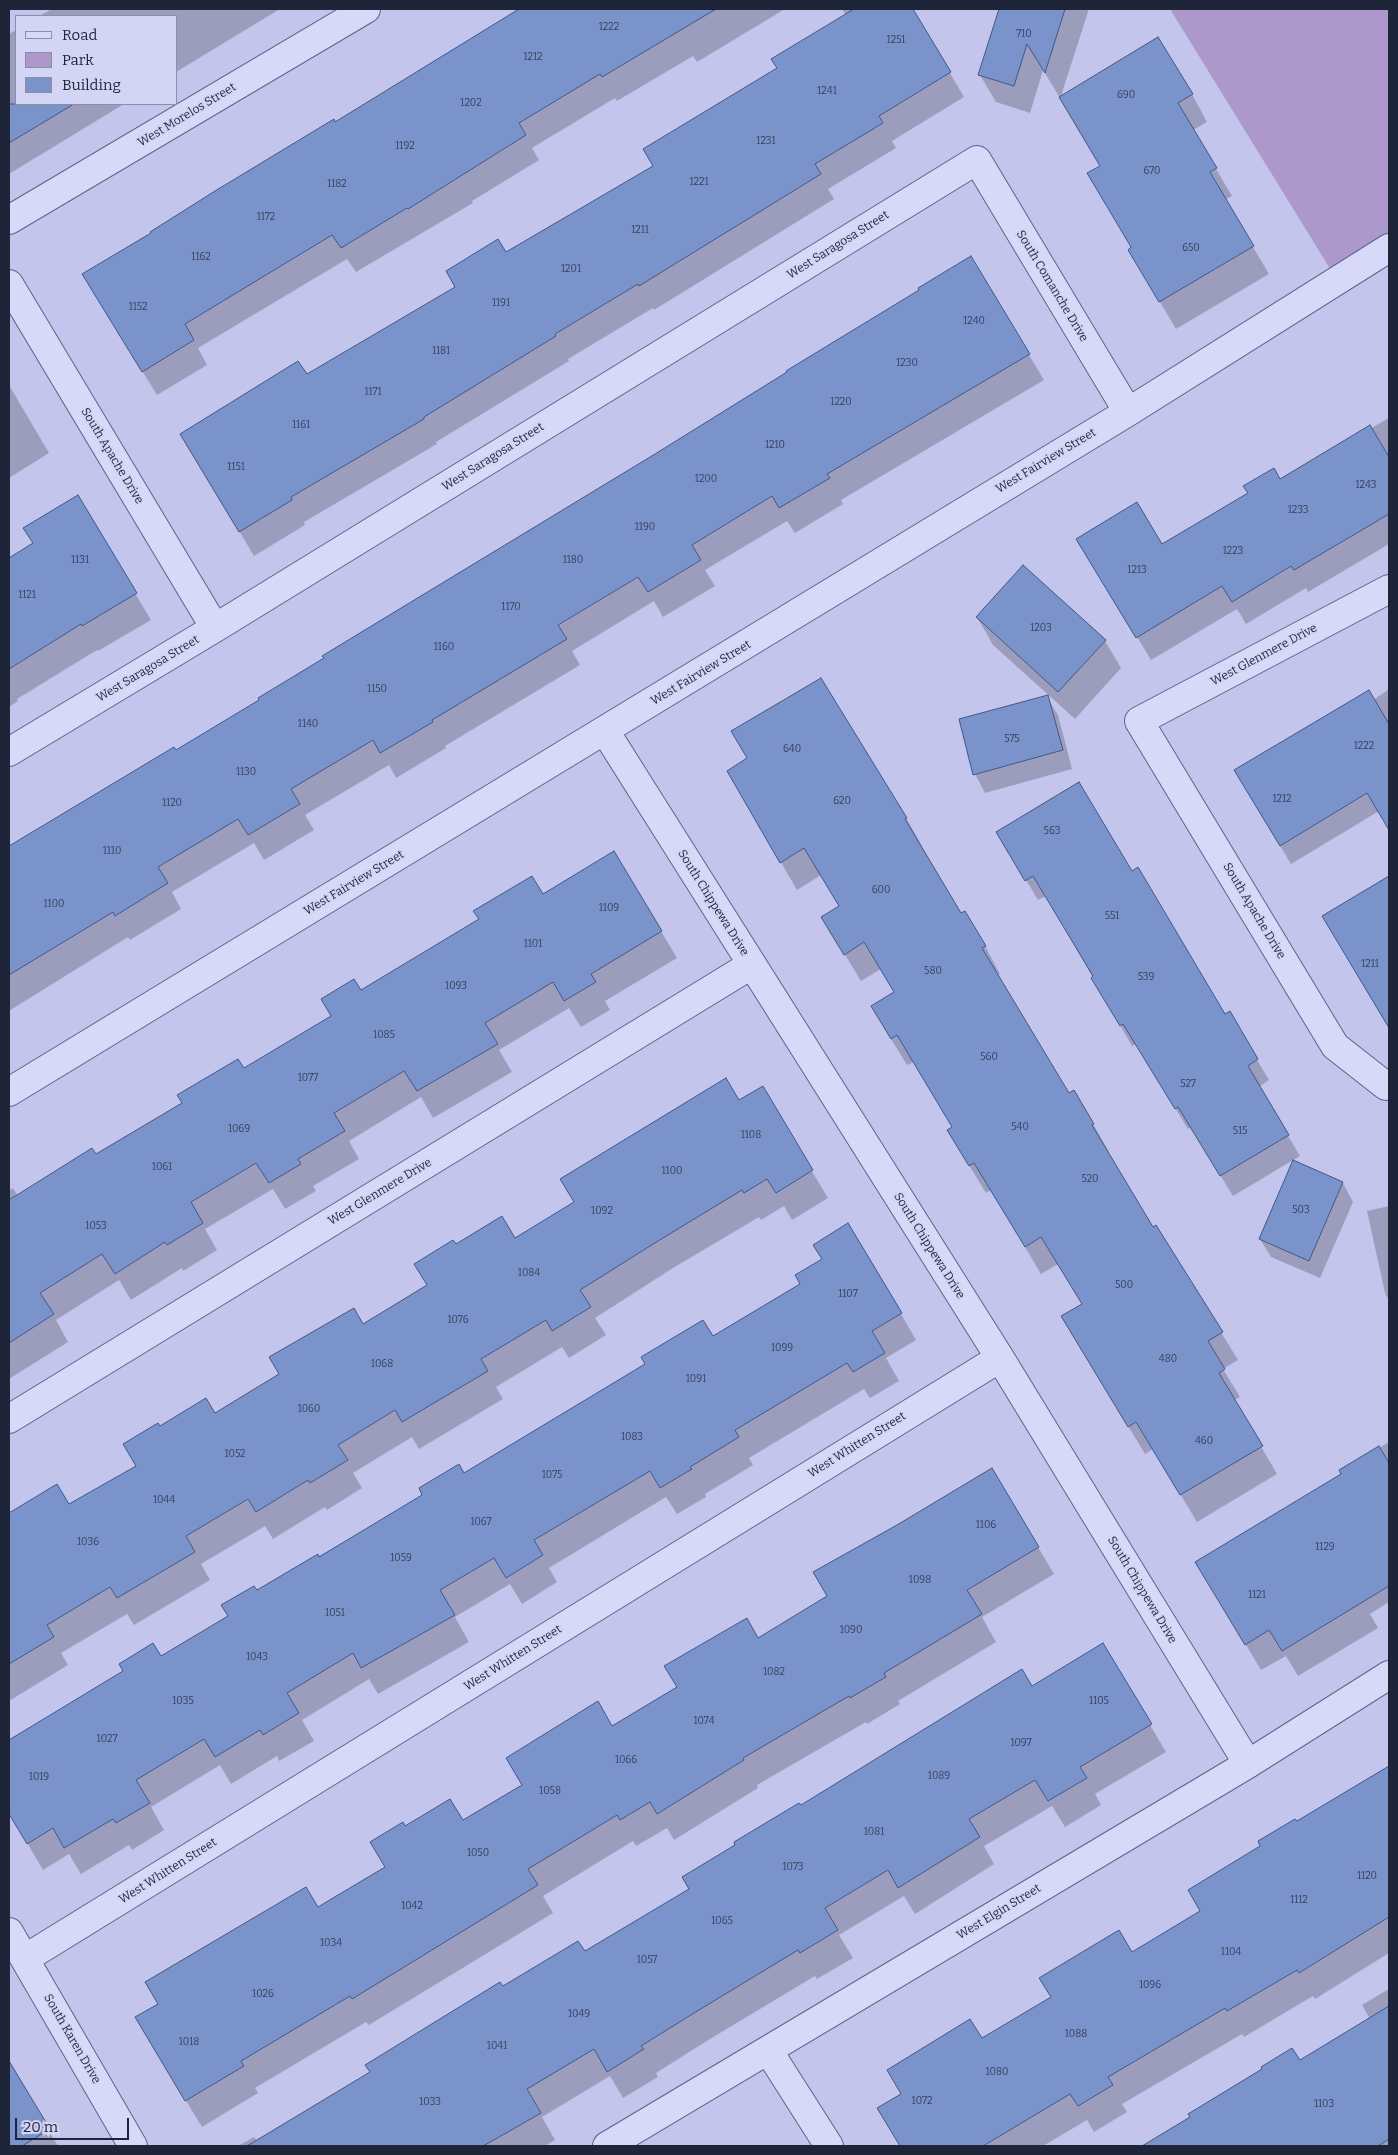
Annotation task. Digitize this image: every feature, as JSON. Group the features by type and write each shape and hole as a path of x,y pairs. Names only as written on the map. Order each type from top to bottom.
{"street":[{"name":"West Morelos Street","path":"9,220 366,9"},
{"name":"South Comanche Drive","path":"977,160 1128,412"},
{"name":"West Saragosa Street","path":"9,752 216,628 977,160"},
{"name":"West Fairview Street","path":"9,1092 1128,412 1389,248"},
{"name":"South Apache Drive","path":"9,284 216,628"},
{"name":"West Glenmere Drive","path":"1139,721 1389,589"},
{"name":"South Apache Drive","path":"1139,721 1335,1046 1388,1085"},
{"name":"South Chippewa Drive","path":"605,731 1000,1358 1248,1764"},
{"name":"West Glenmere Drive","path":"9,1419 751,965"},
{"name":"West Whitten Street","path":"26,1958 1000,1358"},
{"name":"West Elgin Street","path":"607,2146 1248,1764 1389,1675"},
{"name":"South Karen Drive","path":"9,1932 26,1958 133,2146"},
{"path":"768,2050 829,2146"}],"green space":[{"path":"1170,9 1389,9 1389,248 1337,280"}],"building":[{"path":"519,9 716,9 602,77 600,74 519,123 526,135 408,209 341,248 332,235 185,324 194,340 142,372 82,274 151,233 215,191 334,119 335,122"},
{"path":"854,9 913,9 951,72 879,116 883,123 815,164 821,174 639,286 638,284 555,334 556,336 424,417 424,419 291,497 292,500 239,532 180,434 298,361 307,374 455,287 446,271 498,239 506,252 653,166 643,149 777,68 771,59"},
{"path":"999,9 1065,9 1045,73 1027,44 1014,86 978,75"},
{"path":"1158,37 1193,94 1178,103 1217,168 1210,172 1254,246 1159,302 1128,250 1131,247 1087,173 1100,166 1059,97"},
{"path":"9,104 72,105 9,143"},
{"path":"971,256 1030,354 827,474 830,478 779,508 772,496 692,545 701,560 648,592 638,577 558,625 567,639 432,720 433,722 380,753 373,740 291,789 300,804 248,835 238,819 158,867 168,883 115,916 113,912 9,975 9,846 174,747 176,750 259,700 258,698 324,658 322,656 655,454"},
{"path":"1370,425 1389,457 1389,514 1294,570 1291,566 1232,602 1222,586 1136,638 1076,539 1137,502 1162,544 1248,493 1243,486 1274,468 1280,479"},
{"path":"78,495 137,593 82,626 81,624 9,669 9,558 33,543 23,528"},
{"path":"1023,565 1106,640 1058,692 976,617"},
{"path":"821,678 907,818 905,819 961,913 965,911 986,946 982,948 1069,1093 1074,1090 1094,1124 1092,1125 1153,1227 1156,1225 1223,1332 1208,1341 1225,1369 1219,1373 1263,1446 1180,1495 1136,1422 1128,1427 1061,1316 1082,1304 1041,1237 1025,1247 974,1163 969,1166 947,1130 952,1127 897,1035 891,1039 871,1006 894,992 864,942 844,955 821,917 839,906 804,848 780,863 727,771 747,758 731,731"},
{"path":"1369,690 1389,724 1389,830 1367,793 1280,846 1234,770"},
{"path":"1048,695 1063,750 973,775 959,719"},
{"path":"1079,782 1132,871 1138,867 1225,1014 1230,1011 1258,1059 1248,1066 1289,1135 1220,1176 1178,1107 1175,1109 1123,1024 1120,1026 1091,978 1093,976 1033,876 1025,881 996,832"},
{"path":"614,851 662,931 591,974 596,982 564,1001 553,982 485,1023 498,1044 417,1091 404,1071 334,1113 345,1131 298,1159 301,1164 269,1183 256,1163 191,1202 203,1223 167,1245 165,1242 115,1274 102,1254 40,1293 54,1314 9,1343 9,1200 92,1148 96,1154 182,1103 177,1095 238,1059 244,1068 331,1016 321,999 354,979 361,990 479,919 473,911 532,876 543,894"},
{"path":"1389,876 1389,1028 1322,916"},
{"path":"726,1078 739,1100 763,1086 813,1170 776,1193 767,1179 744,1193 742,1190 658,1241 580,1290 591,1307 552,1331 546,1320 481,1359 488,1371 402,1422 395,1410 338,1445 348,1460 310,1483 308,1480 256,1512 248,1499 186,1536 195,1552 117,1598 110,1587 47,1625 54,1637 9,1664 9,1513 57,1484 69,1504 136,1466 123,1444 158,1423 160,1426 206,1398 215,1413 279,1374 269,1357 354,1308 363,1324 427,1285 414,1264 453,1240 456,1244 502,1216 515,1238 574,1202 560,1179"},
{"path":"1293,1160 1343,1182 1309,1261 1259,1239"},
{"path":"848,1223 902,1313 872,1331 885,1353 853,1372 847,1363 735,1430 739,1437 660,1488 650,1471 534,1540 543,1555 506,1578 494,1558 440,1590 455,1615 361,1668 353,1653 287,1693 299,1713 263,1735 260,1730 215,1757 204,1739 136,1780 150,1803 116,1823 113,1819 64,1848 53,1828 27,1844 9,1814 9,1740 123,1671 119,1664 153,1643 161,1656 228,1616 221,1605 254,1586 257,1590 318,1554 319,1557 422,1495 419,1488 459,1464 464,1473 645,1364 641,1357 703,1320 713,1336 800,1284 795,1275 822,1259 813,1245"},
{"path":"1379,1446 1389,1463 1389,1586 1282,1651 1269,1630 1245,1645 1195,1562 1341,1474 1339,1470"},
{"path":"992,1468 1039,1547 967,1590 982,1614 884,1673 886,1677 850,1698 849,1696 743,1758 744,1760 657,1814 650,1802 620,1820 617,1815 528,1869 538,1885 352,1999 350,1996 241,2061 244,2066 185,2101 135,2017 158,2004 145,1982 306,1887 318,1907 385,1867 370,1842 403,1822 405,1826 450,1799 463,1820 522,1785 506,1758 598,1701 612,1726 677,1687 664,1666 747,1618 758,1638 827,1596 813,1572 897,1525"},
{"path":"1103,1643 1152,1724 1080,1767 1087,1778 1048,1801 1035,1780 969,1819 980,1837 898,1888 888,1870 825,1908 838,1930 800,1953 798,1950 694,2013 641,2046 644,2049 607,2072 594,2049 527,2089 541,2113 483,2146 247,2146 370,2072 365,2065 500,1982 503,1986 578,1941 585,1951 689,1889 682,1877 735,1845 734,1842 799,1803 801,1805 1022,1669 1032,1686"},
{"path":"1389,1766 1389,1917 1299,1973 1297,1970 1227,2011 1225,2008 1108,2077 1113,2085 1078,2106 1070,2094 983,2146 900,2146 877,2108 901,2094 887,2070 970,2019 982,2038 1051,1997 1039,1978 1119,1930 1132,1952 1200,1911 1188,1890 1260,1846 1258,1841 1295,1819 1297,1821"},
{"path":"1389,2006 1389,2139 1378,2146 1142,2146 1190,2117 1188,2114 1262,2069 1261,2067 1292,2048 1300,2060"},
{"path":"9,2061 50,2129 22,2146 9,2146"}]}
